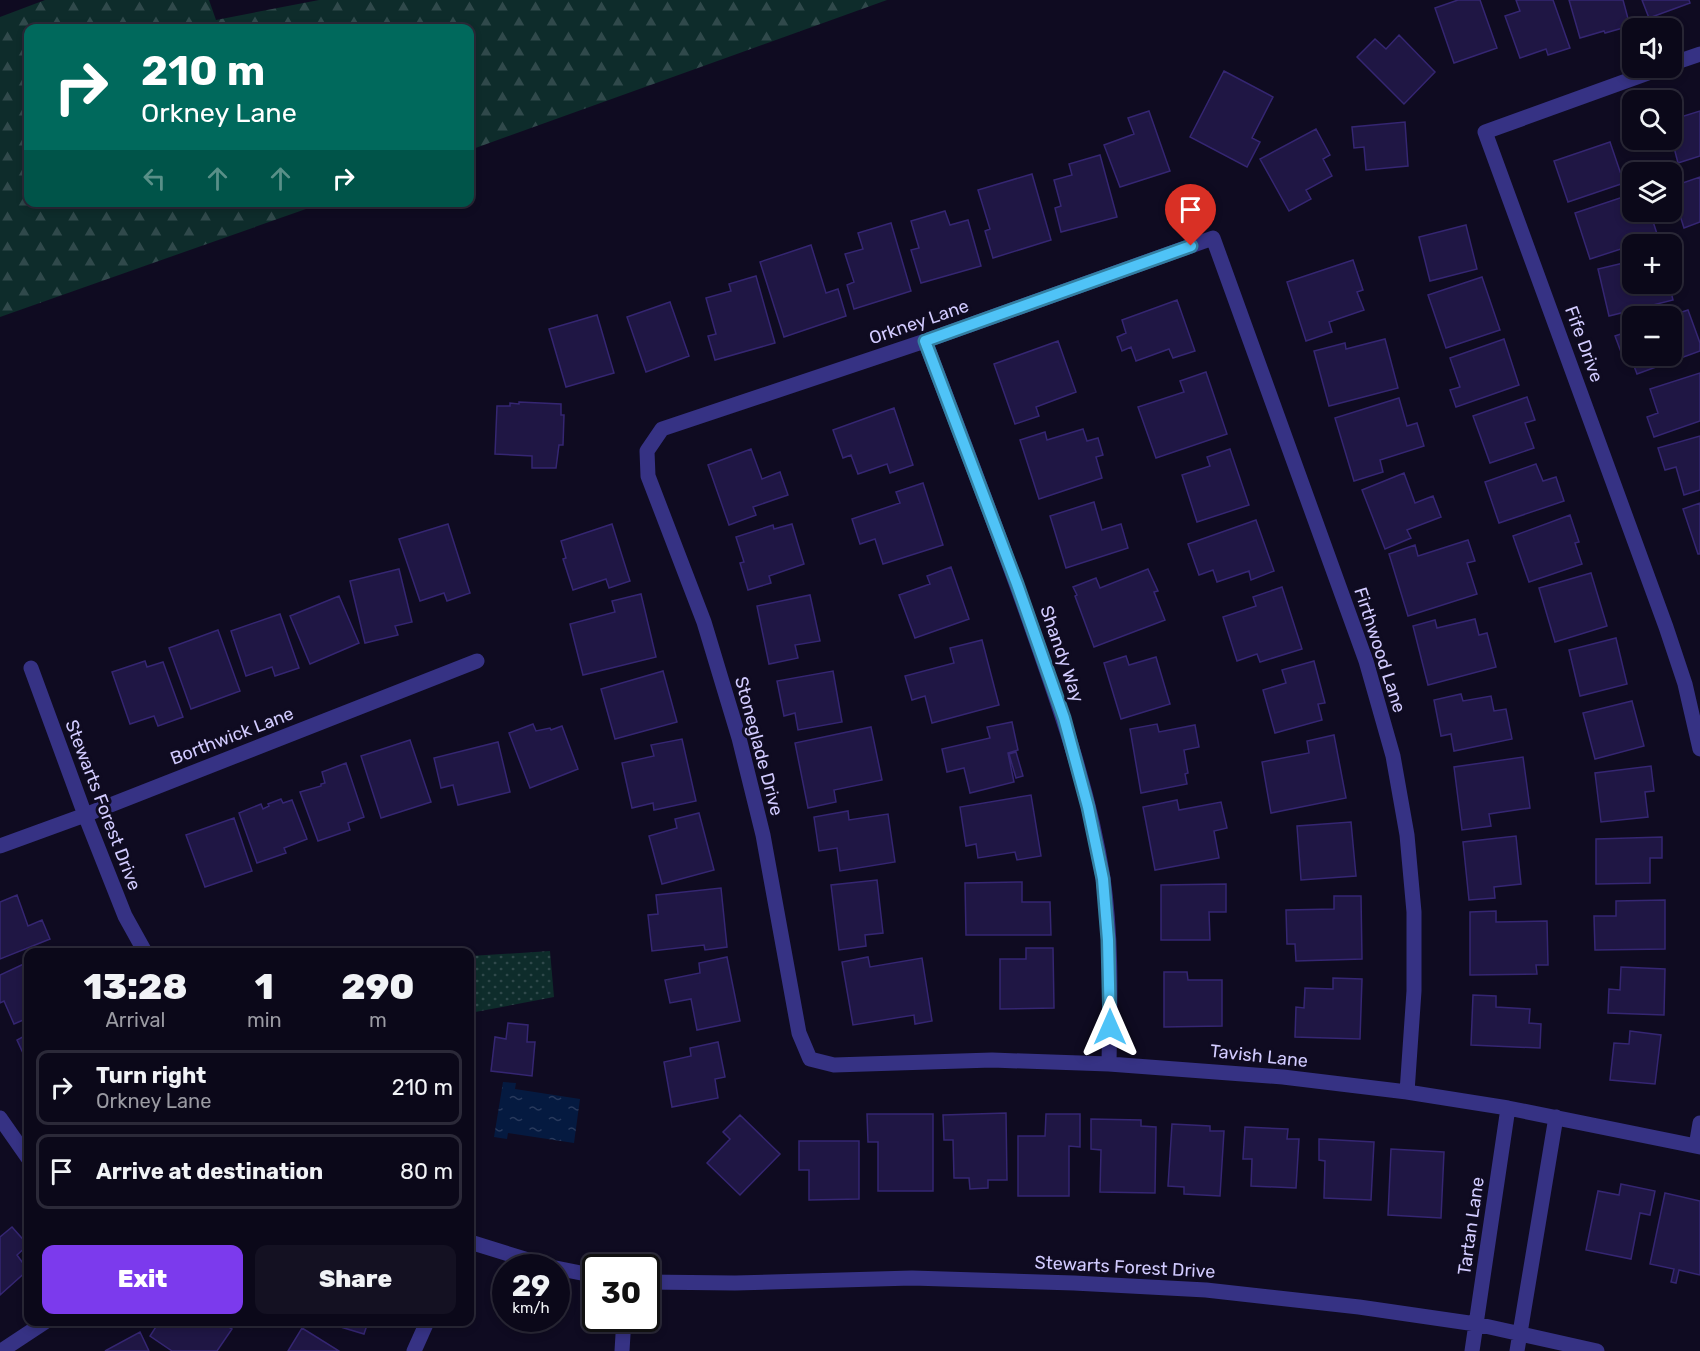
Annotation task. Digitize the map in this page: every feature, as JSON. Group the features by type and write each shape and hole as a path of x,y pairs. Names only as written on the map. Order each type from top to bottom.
{"street":[{"path":"1682,60 1700,54"},
{"name":"Fife Drive","path":"1634,78 1485,132 1666,627 1685,684 1700,749"},
{"name":"Orkney Lane","path":"647,451 662,429 925,341 1213,238"},
{"name":"Firthwood Lane","path":"1213,238 1366,661 1394,756 1407,835 1414,912 1414,991 1407,1092"},
{"name":"Shandy Way","path":"925,341 1017,584 1060,707 1088,807 1103,879 1108,940 1109,1064"},
{"name":"Stoneglade Drive","path":"647,451 648,476 704,622 739,738 763,835 799,1033 810,1059"},
{"name":"Borthwick Lane","path":"0,846 85,815 477,661"},
{"name":"Stewarts Forest Drive","path":"31,668 125,916 144,948"},
{"name":"Tavish Lane","path":"810,1059 834,1065 992,1060 1109,1064 1283,1077 1407,1092 1508,1108 1698,1146"},
{"name":"Tartan Lane","path":"1472,1351 1508,1108"},
{"path":"1517,1351 1556,1117"},
{"path":"0,1118 24,1152"},
{"path":"1698,1146 1700,1123"},
{"path":"474,1243 509,1254"},
{"name":"Stewarts Forest Drive","path":"660,1282 735,1283 912,1278 1206,1290 1359,1307 1476,1324 1597,1351"},
{"path":"0,1351 39,1326"},
{"path":"414,1351 425,1326"},
{"path":"622,1351 623,1332"}],"green space":[{"path":"45,0 209,0 216,20 319,0 887,0 474,149 474,24 24,24 24,207 312,207 0,317 0,17"},
{"path":"550,951 554,997 474,1012 474,956"}],"water":[{"path":"503,1082 516,1083 515,1089 580,1099 574,1143 508,1133 507,1139 494,1137"}],"building":[{"path":"1458,0 1480,0 1497,48 1454,63 1435,8"},
{"path":"1516,0 1553,0 1570,48 1548,55 1546,49 1520,58 1505,16 1520,11"},
{"path":"1569,0 1623,0 1628,18 1622,18 1622,28 1580,38"},
{"path":"1642,0 1689,0 1690,3 1649,18"},
{"path":"1399,35 1435,72 1404,104 1357,57 1375,39 1386,49"},
{"path":"1224,71 1273,97 1252,138 1260,142 1247,167 1190,137"},
{"path":"1149,111 1170,171 1120,187 1104,145 1134,134 1128,118"},
{"path":"1700,111 1700,156 1678,162 1675,150 1682,150 1682,117"},
{"path":"1405,122 1408,166 1366,170 1364,147 1354,148 1352,127"},
{"path":"1316,129 1330,155 1323,159 1332,176 1306,190 1311,199 1289,211 1260,159"},
{"path":"1610,142 1622,177 1622,184 1568,202 1554,161"},
{"path":"1100,155 1117,217 1061,232 1055,208 1061,206 1054,180 1072,175 1069,164"},
{"path":"1032,174 1051,240 993,258 985,231 990,229 978,190"},
{"path":"1700,177 1700,222 1684,228 1682,222 1682,183"},
{"path":"1622,197 1622,222 1653,222 1657,234 1622,234 1622,249 1590,259 1575,213"},
{"path":"945,211 950,225 968,220 981,266 921,283 911,250 919,248 911,221"},
{"path":"891,223 911,291 854,309 847,285 854,282 845,254 863,249 858,233"},
{"path":"1466,225 1477,269 1430,281 1419,237"},
{"path":"811,245 826,293 838,289 846,316 784,337 760,262"},
{"path":"1353,260 1363,290 1357,292 1364,310 1329,322 1332,332 1306,341 1287,282"},
{"path":"1622,263 1622,294 1672,294 1673,300 1649,306 1622,306 1622,313 1609,316 1598,269"},
{"path":"756,276 775,343 715,360 708,336 716,334 706,298 731,291 729,284"},
{"path":"1482,277 1500,330 1446,348 1428,295"},
{"path":"1177,300 1195,351 1173,358 1169,349 1136,361 1131,347 1122,351 1117,337 1126,333 1122,320"},
{"path":"670,302 689,356 646,372 627,317"},
{"path":"1688,310 1700,343 1700,351 1682,358 1682,312"},
{"path":"597,315 614,373 566,387 549,329"},
{"path":"1622,334 1622,355 1615,336"},
{"path":"1385,339 1398,388 1329,406 1314,351 1345,343 1346,349"},
{"path":"1504,339 1519,385 1456,407 1450,390 1460,387 1450,358"},
{"path":"1058,341 1076,392 1036,407 1039,416 1015,424 994,364"},
{"path":"1634,366 1659,366 1637,374"},
{"path":"1206,372 1227,434 1156,458 1138,407 1184,392 1180,381"},
{"path":"1700,373 1700,421 1654,437 1647,417 1658,413 1650,389"},
{"path":"1527,397 1535,420 1525,423 1534,448 1490,463 1473,416"},
{"path":"1399,398 1407,426 1417,423 1424,446 1380,460 1383,472 1354,481 1335,418"},
{"path":"519,402 561,404 561,415 564,415 563,445 559,445 556,468 532,468 532,456 495,454 497,406 510,406 510,403 519,404"},
{"path":"894,408 913,465 890,473 887,464 858,474 851,455 843,458 833,430"},
{"path":"1083,429 1087,441 1098,438 1103,455 1096,457 1102,478 1039,499 1020,440 1045,432 1047,440"},
{"path":"1700,436 1700,490 1684,495 1676,467 1665,470 1658,448"},
{"path":"751,449 762,479 780,472 788,495 753,507 756,515 729,525 708,465"},
{"path":"1230,449 1249,505 1197,522 1182,475 1210,466 1207,457"},
{"path":"1536,464 1543,481 1556,477 1564,501 1499,523 1485,482"},
{"path":"1404,473 1415,503 1433,496 1441,517 1407,530 1411,538 1385,549 1362,490"},
{"path":"923,483 943,545 883,564 875,539 860,544 852,519 900,503 896,492"},
{"path":"1094,502 1102,530 1121,524 1128,548 1066,568 1050,516"},
{"path":"1700,503 1700,554 1698,554 1683,509"},
{"path":"1570,515 1579,542 1575,543 1582,564 1529,582 1513,536"},
{"path":"1256,520 1274,571 1251,580 1249,571 1217,582 1213,570 1199,575 1188,544"},
{"path":"448,524 470,593 447,601 444,593 420,601 399,539"},
{"path":"612,524 630,581 609,588 606,579 573,590 563,559 566,558 561,541"},
{"path":"792,524 804,564 769,576 771,583 748,590 740,563 744,562 736,537 773,525 774,529"},
{"path":"1468,540 1475,561 1467,563 1477,594 1408,616 1389,554 1415,545 1418,556"},
{"path":"951,567 969,619 915,638 899,595 930,584 927,576"},
{"path":"399,569 412,622 395,626 398,635 365,643 350,581"},
{"path":"1148,569 1158,591 1154,592 1165,620 1094,647 1073,587 1096,578 1100,588"},
{"path":"1591,573 1607,626 1555,642 1539,588"},
{"path":"1282,587 1302,649 1260,662 1257,654 1237,661 1223,617 1256,606 1253,597"},
{"path":"641,594 656,657 583,675 570,624 615,612 612,601"},
{"path":"810,595 820,641 795,645 798,658 769,664 757,606"},
{"path":"339,596 359,643 310,664 290,616"},
{"path":"280,614 299,668 275,676 272,667 246,676 231,631"},
{"path":"1475,619 1479,635 1487,633 1496,667 1428,685 1413,626 1435,620 1437,628"},
{"path":"218,630 240,691 191,709 169,648"},
{"path":"1616,638 1627,684 1580,696 1569,650"},
{"path":"982,640 999,705 932,723 925,696 912,700 905,676 954,663 950,648"},
{"path":"1126,656 1129,665 1156,657 1170,704 1121,719 1104,663"},
{"path":"145,661 147,667 163,662 183,717 158,726 154,716 130,724 112,672"},
{"path":"1314,661 1325,703 1318,704 1322,720 1275,733 1263,690 1286,683 1282,670"},
{"path":"663,671 677,722 615,739 601,689"},
{"path":"833,671 842,722 798,730 795,713 784,716 777,681"},
{"path":"1461,694 1463,701 1491,696 1494,711 1506,709 1512,739 1454,751 1451,734 1441,736 1434,700"},
{"path":"1632,701 1644,746 1595,759 1583,713"},
{"path":"1012,722 1018,750 1008,753 1014,782 970,793 964,768 947,772 942,749 990,738 987,727"},
{"path":"533,724 536,731 550,728 551,730 562,726 578,769 530,788 509,733"},
{"path":"1157,724 1159,732 1195,725 1199,747 1184,750 1188,773 1185,774 1187,784 1141,793 1130,729"},
{"path":"871,727 882,780 834,790 836,802 808,808 795,743"},
{"path":"1334,735 1346,798 1271,813 1262,762 1309,753 1307,741"},
{"path":"682,739 696,801 654,810 653,803 632,808 622,763 654,756 651,745"},
{"path":"410,740 431,802 381,818 361,756"},
{"path":"498,742 510,792 458,805 453,785 441,788 434,758"},
{"path":"1016,752 1023,776 1016,778 1009,754"},
{"path":"1523,757 1530,808 1489,814 1491,826 1462,830 1454,767"},
{"path":"346,763 364,817 348,823 350,830 318,841 300,792 321,786 325,783 322,772"},
{"path":"1651,766 1654,791 1645,792 1648,817 1601,822 1595,773"},
{"path":"1031,795 1041,856 1017,860 1015,852 978,858 976,844 966,846 960,807"},
{"path":"281,799 283,803 292,800 307,839 284,848 286,853 257,863 239,813 261,804 263,809 269,806 268,804"},
{"path":"1177,800 1179,810 1221,802 1227,828 1214,831 1219,858 1155,870 1143,807"},
{"path":"848,811 849,820 888,814 895,862 840,871 837,848 819,851 814,817"},
{"path":"699,813 714,870 662,884 649,836 677,828 675,819"},
{"path":"234,818 252,871 205,887 186,835"},
{"path":"1351,822 1356,876 1301,880 1297,826"},
{"path":"1516,836 1521,884 1494,887 1495,898 1469,900 1463,842"},
{"path":"1662,837 1662,858 1650,858 1650,883 1596,884 1596,839"},
{"path":"877,880 883,933 865,935 866,946 839,950 831,885"},
{"path":"1022,882 1022,902 1050,902 1051,935 966,935 965,883"},
{"path":"1226,884 1226,912 1209,912 1210,940 1161,940 1161,885"},
{"path":"721,888 727,947 705,950 704,945 652,951 648,915 658,914 656,895"},
{"path":"17,895 28,926 42,920 50,939 0,959 0,902"},
{"path":"1334,896 1361,896 1362,959 1296,961 1295,944 1287,944 1286,910 1334,909"},
{"path":"1665,900 1665,949 1595,950 1594,916 1616,916 1616,901"},
{"path":"1496,911 1496,922 1547,921 1548,965 1536,965 1537,974 1470,975 1470,912"},
{"path":"1026,948 1053,948 1054,1008 1000,1009 1000,959 1026,959"},
{"path":"727,957 740,1021 697,1030 691,999 670,1003 665,980 700,973 699,963"},
{"path":"868,957 870,967 922,958 932,1021 915,1024 914,1015 853,1025 842,962"},
{"path":"24,964 24,1020 14,1024 4,1001 0,1003 0,975"},
{"path":"1621,967 1665,969 1664,1015 1608,1013 1609,989 1620,990"},
{"path":"1164,972 1187,972 1188,980 1222,980 1222,1026 1164,1027"},
{"path":"1333,978 1362,979 1360,1039 1295,1037 1296,1007 1304,1008 1305,988 1333,989"},
{"path":"1473,995 1496,996 1496,1007 1530,1009 1529,1023 1541,1024 1540,1048 1471,1045"},
{"path":"508,1023 528,1025 527,1042 535,1042 532,1076 491,1071 495,1037 506,1039"},
{"path":"1630,1031 1661,1035 1655,1084 1610,1080 1614,1043 1629,1044"},
{"path":"24,1036 24,1055 17,1040"},
{"path":"718,1042 725,1077 715,1079 718,1098 672,1107 664,1062 691,1056 690,1048"},
{"path":"1006,1113 1007,1180 988,1180 988,1188 970,1189 969,1178 954,1178 953,1140 944,1140 943,1115"},
{"path":"867,1114 933,1114 933,1191 878,1191 878,1142 868,1142"},
{"path":"1046,1114 1080,1114 1080,1147 1069,1146 1069,1196 1018,1196 1018,1136 1045,1136"},
{"path":"740,1115 780,1154 740,1195 707,1163 730,1139 723,1132"},
{"path":"1091,1119 1141,1120 1141,1126 1156,1127 1155,1193 1100,1192 1101,1150 1091,1149"},
{"path":"1172,1124 1210,1126 1210,1131 1224,1131 1220,1196 1184,1194 1184,1187 1168,1186"},
{"path":"1245,1127 1288,1129 1287,1139 1299,1139 1296,1188 1251,1186 1252,1159 1243,1159"},
{"path":"1319,1139 1374,1142 1371,1200 1324,1198 1325,1161 1319,1160"},
{"path":"799,1141 859,1141 859,1199 809,1200 809,1170 799,1170"},
{"path":"1391,1149 1444,1152 1441,1218 1388,1215"},
{"path":"1621,1184 1655,1191 1650,1215 1640,1213 1631,1259 1586,1250 1598,1191 1619,1195"},
{"path":"1665,1193 1700,1201 1700,1275 1679,1270 1676,1283 1671,1282 1674,1269 1650,1264"},
{"path":"12,1227 24,1240 24,1249 17,1255 24,1265 24,1274 0,1295 0,1237"},
{"path":"156,1326 227,1326 232,1329 217,1351 172,1351 150,1336"},
{"path":"337,1326 367,1326 364,1334"},
{"path":"302,1328 339,1351 288,1351"},
{"path":"140,1332 149,1351 105,1351"}],"route":[{"path":"1110,1027 1108,940 1103,879 1088,807 1064,718 1017,584 925,341 1191,246"}]}
